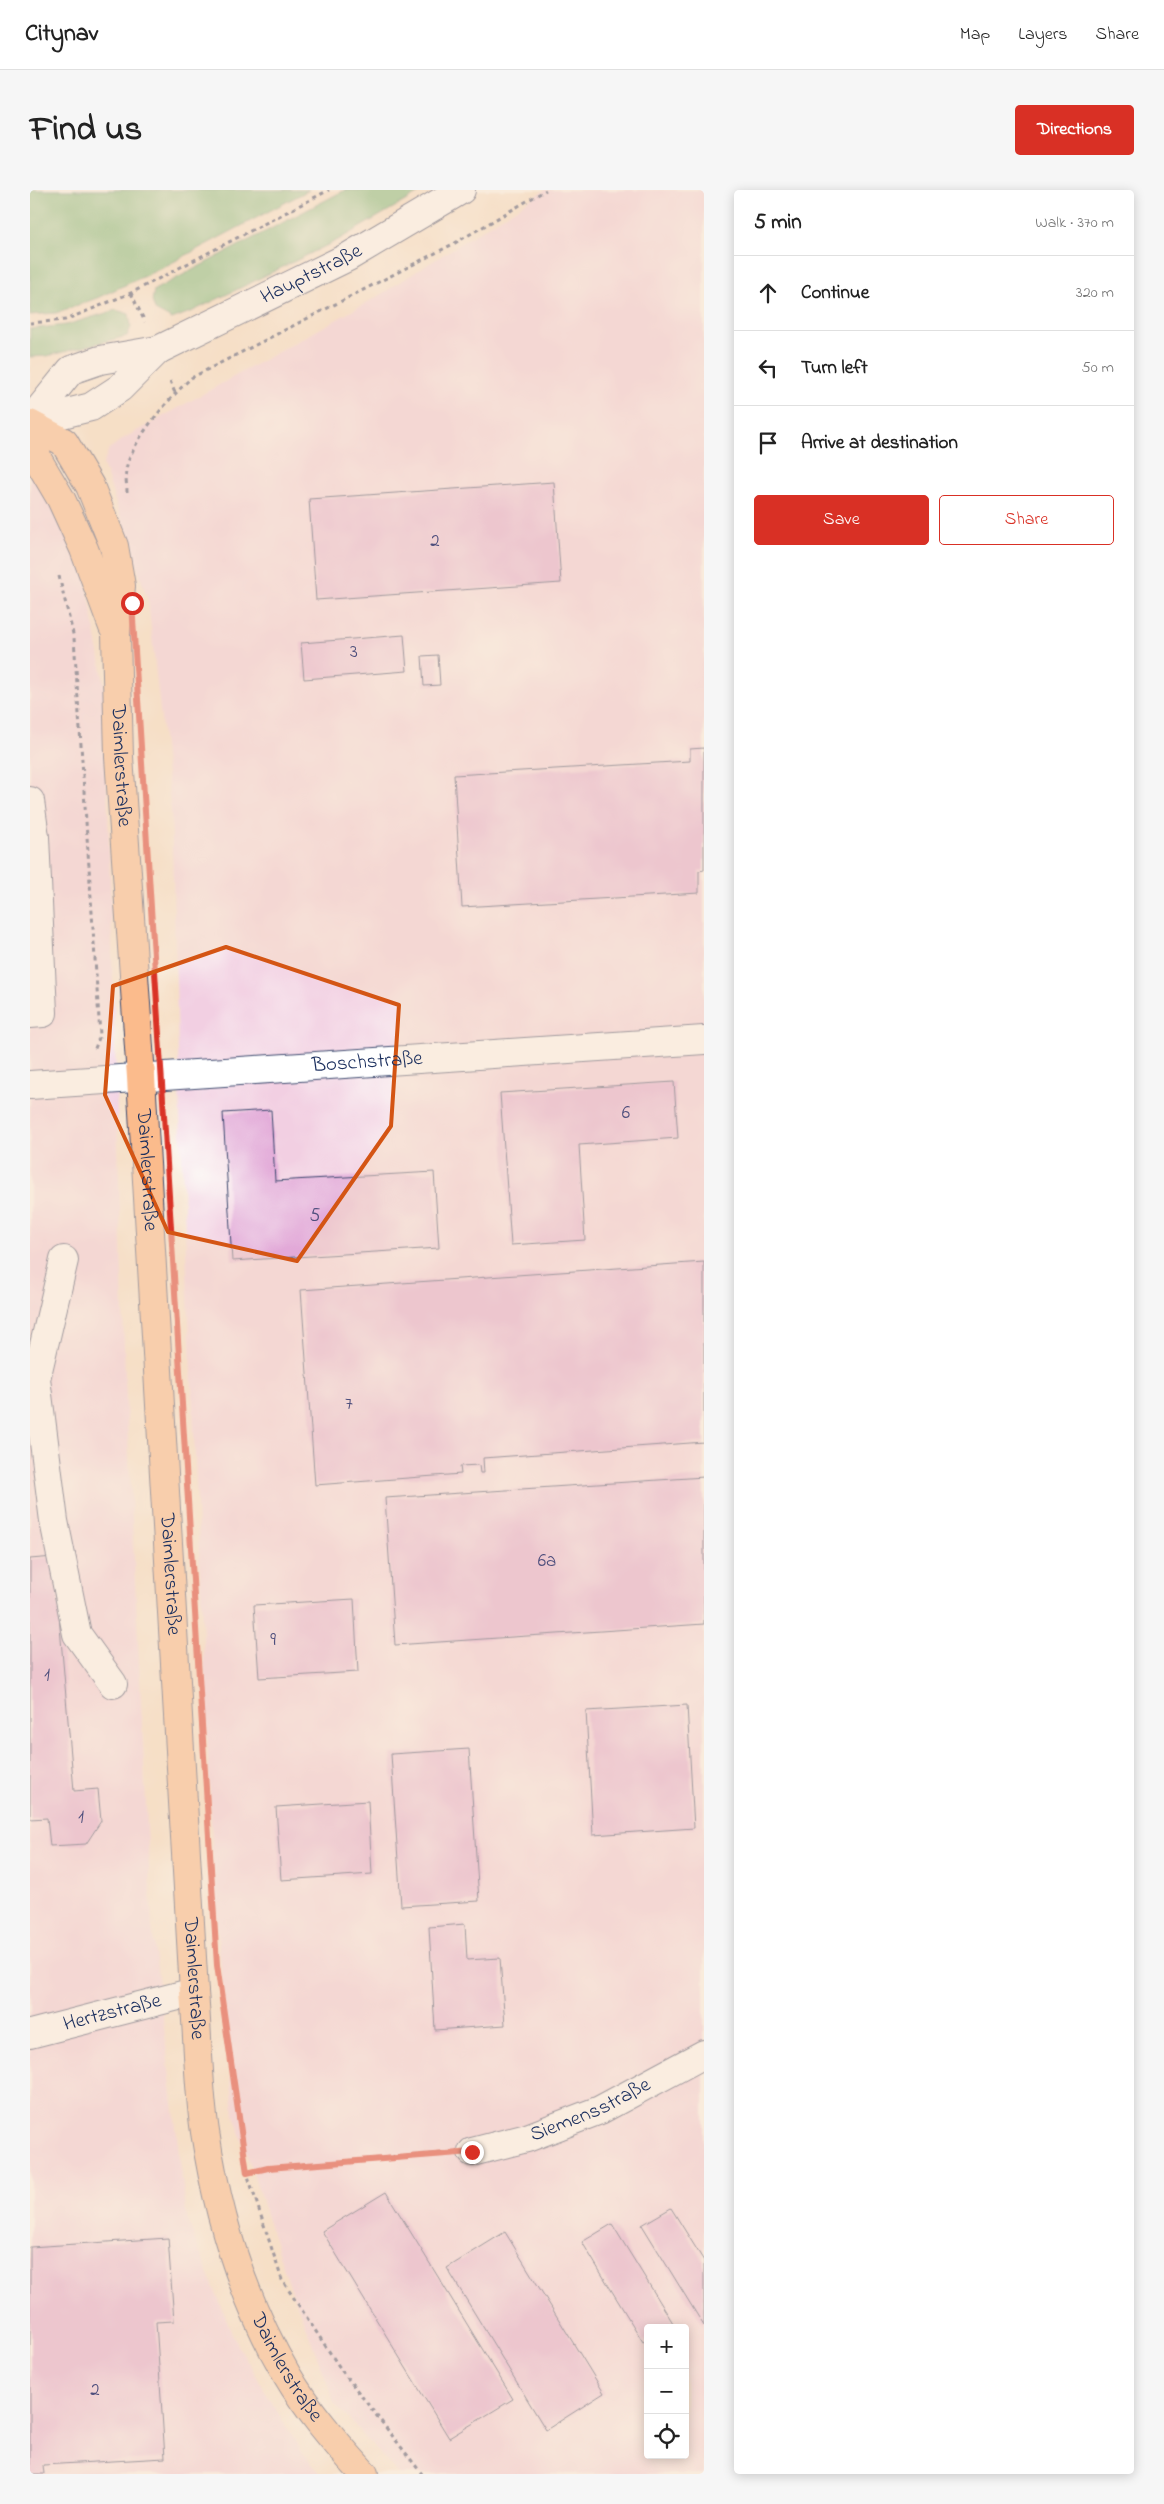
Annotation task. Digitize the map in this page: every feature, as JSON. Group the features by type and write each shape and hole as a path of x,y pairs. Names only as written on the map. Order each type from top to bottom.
{"main road":[{"name":"Daimlerstraße","path":"30,422 64,442 90,486 114,546 121,586 116,634 120,757 141,1077 194,1992 205,2131 217,2200 249,2302 287,2376 311,2410 364,2474"},
{"name":"Daimlerstraße","path":"30,429 38,460 61,499 84,550 116,634"}],"street":[{"name":"Hauptstraße","path":"30,422 71,370 100,360 158,350 348,257 461,190"},
{"name":"Hauptstraße","path":"30,422 91,406 120,388 158,350"},
{"path":"30,801 35,837 43,1013 30,1014"},
{"name":"Boschstraße","path":"30,1085 704,1040"},
{"path":"64,1260 36,1379 54,1520 77,1634 113,1684"},
{"name":"Hertzstraße","path":"30,2034 194,1992"},
{"name":"Siemensstraße","path":"472,2152 527,2138 600,2110 704,2054"}],"path":[{"path":"30,323 65,320 131,293 329,190"},
{"path":"127,498 126,469 137,443 175,393 191,378 455,243 546,190"},
{"path":"57,569 74,638 100,1035 91,1058"},
{"path":"231,2060 247,2173 282,2280 342,2371 422,2474"},
{"path":"247,2173 268,2168 472,2152"}],"highlighted area":[{"path":"226,947 399,1005 391,1126 297,1261 168,1232 105,1095 113,986"}],"shaded area":[{"path":"545,190 704,190 704,2474 398,2474 336,2405 285,2273 234,2115 214,1889 180,1115 171,810 148,600 103,464 109,449 126,437 375,298"},
{"path":"30,449 78,532 104,683 125,1377 152,1927 187,2220 234,2338 302,2453 321,2474 30,2474"}],"green space":[{"path":"30,190 309,190 162,268 97,298 56,313 30,315"},
{"path":"345,190 424,190 338,240 193,311 172,319 155,310 152,301 154,290"},
{"path":"116,310 129,314 131,327 127,336 47,356 30,357 30,329 66,325"}],"building":[{"path":"554,482 561,583 316,600 309,499"},
{"path":"404,635 407,671 304,679 301,643"},
{"path":"438,655 440,685 424,686 422,656"},
{"path":"704,748 704,870 699,871 699,893 462,907 454,775 690,761 690,749"},
{"path":"674,1082 678,1138 579,1145 585,1240 511,1245 500,1093"},
{"path":"271,1110 275,1181 434,1172 439,1248 232,1261 223,1113"},
{"path":"704,1262 704,1442 483,1458 484,1473 480,1473 479,1465 460,1466 461,1474 315,1485 301,1290"},
{"path":"704,1477 704,1624 395,1645 385,1498"},
{"path":"54,1557 74,1791 98,1789 101,1821 86,1844 50,1846 47,1818 30,1819 30,1559"},
{"path":"354,1599 358,1672 259,1678 254,1605"},
{"path":"687,1705 694,1828 593,1835 586,1711"},
{"path":"469,1749 479,1901 401,1906 391,1754"},
{"path":"368,1801 372,1874 281,1880 276,1807"},
{"path":"465,1924 467,1960 500,1958 505,2025 435,2030 429,1927"},
{"path":"386,2192 513,2399 449,2438 322,2231"},
{"path":"671,2208 704,2261 704,2326 642,2225"},
{"path":"612,2224 673,2323 644,2324 643,2342 582,2242"},
{"path":"505,2232 604,2393 546,2430 447,2268"},
{"path":"168,2238 174,2321 156,2322 165,2458 43,2465 44,2474 30,2474 30,2247"}],"route":[{"path":"132,603 217,1965 247,2173 268,2168 472,2152"}]}
